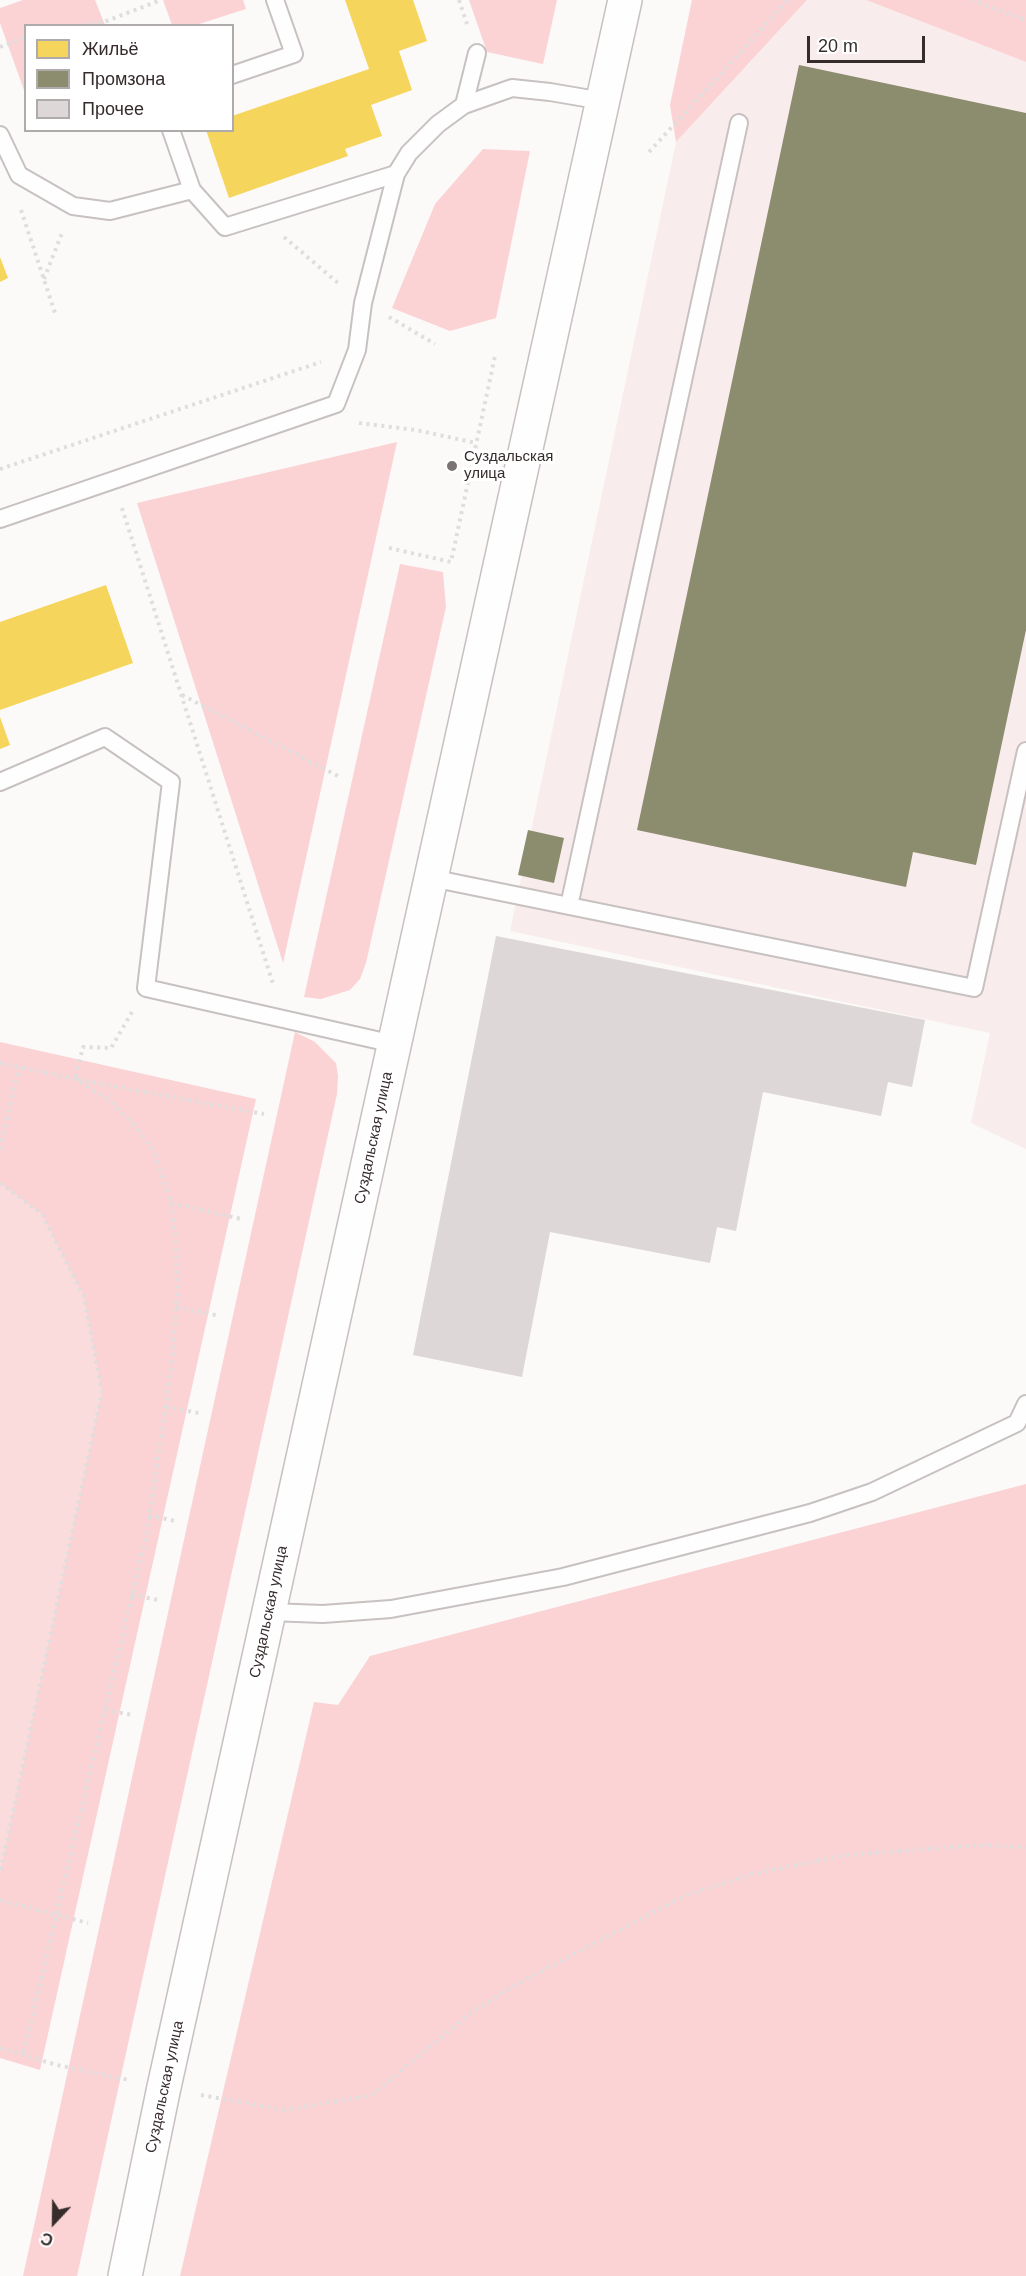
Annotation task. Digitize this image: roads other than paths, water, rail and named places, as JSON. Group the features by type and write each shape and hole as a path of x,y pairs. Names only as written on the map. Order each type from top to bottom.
{"street":[{"name":"Суздальская улица","path":"125,2276 164,2087 625,0"}],"lane":[{"path":"234,74 294,54 275,0"},
{"path":"464,105 477,53"},
{"path":"0,519 336,405 357,350 363,303 396,174 408,153 438,124 464,105 512,88 603,101"},
{"path":"569,906 739,123"},
{"path":"172,132 192,190 225,228 396,174"},
{"path":"0,135 19,176 73,207 110,211 192,190"},
{"path":"0,782 105,737 171,782 146,988 394,1044"},
{"path":"431,878 974,988 1026,750"},
{"path":"269,1612 323,1614 391,1609 563,1577 820,1510 872,1492 1021,1426 1026,1404"}],"place":[{"name":"Суздальская улица","path":"452,466"}]}
